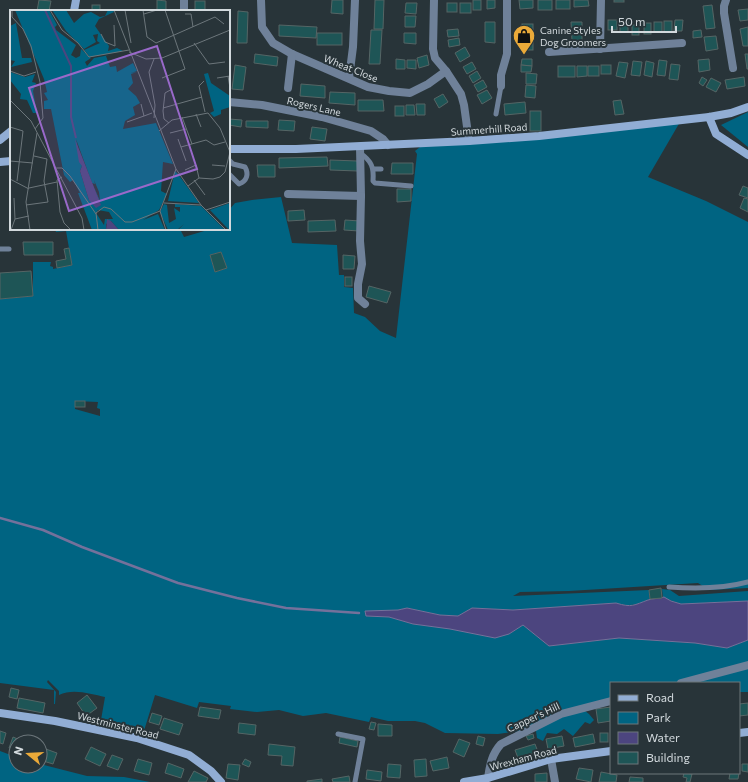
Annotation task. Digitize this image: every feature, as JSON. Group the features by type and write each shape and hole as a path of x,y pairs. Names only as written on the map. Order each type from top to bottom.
{"street":[{"path":"74,10 76,0"},
{"name":"Wheat Close","path":"261,0 262,27 273,43 292,54 368,87 378,90 410,93 428,84 446,71"},
{"path":"349,78 353,47 355,0"},
{"path":"434,0 433,49 435,58 446,71 461,94 469,142"},
{"path":"501,86 501,75 507,54 507,0"},
{"path":"600,50 601,0"},
{"path":"725,0 724,13 733,68"},
{"path":"549,52 600,50 682,43"},
{"path":"288,88 292,54"},
{"name":"Rogers Lane","path":"230,102 262,104 322,117 371,130 388,145"},
{"name":"Summerhill Road","path":"230,149 360,150 388,145 469,142 539,136 709,117 731,113 748,107"},
{"path":"709,117 716,134 748,155"},
{"path":"0,140 10,132"},
{"path":"360,150 360,241 362,264 358,284 358,298 365,304"},
{"path":"0,162 10,161"},
{"path":"288,194 361,196"},
{"path":"686,682 748,665"},
{"name":"Capper's Hill","path":"488,778 491,760 495,750 502,744 561,714 610,701"},
{"name":"Westminster Road","path":"0,713 55,721 137,738 189,755 211,771 221,782"},
{"name":"Wrexham Road","path":"464,782 488,778 551,759 610,751"},
{"path":"551,759 555,782"}],"lane":[{"path":"496,114 501,86"},
{"path":"360,150 374,169 373,181 375,183 410,186"},
{"path":"230,161 233,164 245,167 247,177 239,184 230,175"},
{"path":"374,169 381,169"},
{"path":"0,249 9,249"},
{"path":"669,587 703,588 734,586 748,582"},
{"path":"338,734 362,739 355,782"}],"green space":[{"path":"748,112 748,147 721,125"},
{"path":"680,122 648,177 706,201 748,222 748,588 709,590 698,583 569,591 520,592 513,596 649,590 650,599 641,603 629,605 616,603 513,610 472,608 458,616 440,615 407,608 365,612 367,616 389,617 413,624 509,634 523,625 549,646 619,638 695,643 727,648 748,640 748,692 740,692 740,682 610,682 610,702 580,707 594,720 590,724 585,722 573,736 564,729 557,734 547,733 543,741 537,738 536,731 525,730 498,734 445,733 425,723 415,721 388,721 371,717 369,722 326,713 303,716 279,710 257,712 230,709 231,706 199,702 197,708 155,695 143,734 101,720 105,697 76,692 59,695 59,691 48,680 47,682 56,692 54,704 54,690 0,683 0,299 33,296 33,262 51,262 50,266 53,267 53,269 72,265 66,231 56,232 55,230 180,230 184,237 208,230 230,230 230,209 235,203 281,197 292,243 337,245 339,275 344,275 344,287 353,288 354,313 365,317 380,331 396,338 417,154 415,151 420,147","holes":["221,252 227,268 215,272 210,255","75,401 98,402 97,408 100,409 100,416 75,409"]},
{"path":"662,589 670,590 679,596 748,591 748,601 681,604 663,598"},
{"path":"0,751 8,754 8,774 48,774 48,766 87,776 124,777 150,782 0,782"}],"water":[{"path":"664,597 681,604 748,601 748,640 727,648 695,643 619,638 549,646 523,625 509,634 495,638 450,629 413,624 389,617 366,616 365,611 398,610 407,608 440,615 458,616 472,608 513,610 616,603 629,606 650,599"}],"building":[{"path":"39,0 51,1 49,10 37,10"},
{"path":"157,0 166,1 166,10 157,10"},
{"path":"332,0 343,0 343,14 331,13"},
{"path":"375,0 384,0 383,29 374,29"},
{"path":"473,0 481,0 481,10 473,10"},
{"path":"487,0 495,0 495,8 487,9"},
{"path":"519,0 533,0 533,8 520,9"},
{"path":"538,0 552,0 552,10 538,10"},
{"path":"556,0 570,0 570,9 556,9"},
{"path":"574,0 588,0 589,6 574,7"},
{"path":"614,0 624,0 624,2 614,2"},
{"path":"195,1 205,1 205,10 195,10"},
{"path":"406,3 417,3 416,14 405,13"},
{"path":"447,3 457,3 457,12 447,12"},
{"path":"460,3 471,3 471,13 460,13"},
{"path":"92,5 100,5 100,10 92,10"},
{"path":"712,5 715,28 706,29 703,6"},
{"path":"748,9 748,20 740,21 738,10"},
{"path":"238,11 248,12 247,43 237,43"},
{"path":"405,16 416,16 415,27 405,27"},
{"path":"608,20 617,20 617,30 608,30"},
{"path":"675,20 683,20 682,31 674,31"},
{"path":"664,21 672,21 672,32 664,32"},
{"path":"485,22 495,22 495,43 485,42"},
{"path":"571,22 582,22 582,41 572,41"},
{"path":"620,22 628,22 628,32 620,32"},
{"path":"654,22 662,22 662,32 654,32"},
{"path":"644,23 651,23 651,34 644,34"},
{"path":"522,24 533,24 533,50 522,50"},
{"path":"279,25 317,27 316,38 279,36"},
{"path":"632,25 639,25 639,35 632,35"},
{"path":"748,27 748,46 743,46 740,29"},
{"path":"458,29 459,36 448,37 447,30"},
{"path":"371,30 382,30 380,64 369,64"},
{"path":"701,30 702,37 693,38 693,31"},
{"path":"317,33 342,33 342,45 317,45"},
{"path":"404,33 416,33 416,44 404,43"},
{"path":"716,36 718,49 706,51 704,37"},
{"path":"459,38 460,45 449,47 448,40"},
{"path":"465,47 470,56 460,62 455,53"},
{"path":"255,54 278,57 277,66 254,63"},
{"path":"745,54 748,54 748,69 747,69"},
{"path":"427,55 429,65 419,68 417,58"},
{"path":"396,59 405,60 405,69 396,69"},
{"path":"522,59 532,59 532,66 521,65"},
{"path":"709,59 710,70 699,72 698,60"},
{"path":"407,60 416,60 416,69 407,68"},
{"path":"659,60 667,61 665,76 657,75"},
{"path":"633,61 642,62 640,76 631,75"},
{"path":"646,61 654,63 652,77 644,75"},
{"path":"472,62 476,69 467,74 463,67"},
{"path":"619,62 628,63 625,78 616,76"},
{"path":"671,64 680,65 678,80 669,79"},
{"path":"235,65 246,67 243,90 232,89"},
{"path":"521,65 532,66 531,72 521,72"},
{"path":"601,65 611,65 611,74 601,74"},
{"path":"558,66 575,66 575,77 558,77"},
{"path":"577,66 587,66 587,76 577,77"},
{"path":"588,66 599,66 599,76 588,76"},
{"path":"477,71 481,78 473,83 469,76"},
{"path":"526,73 537,74 536,84 526,84"},
{"path":"702,77 707,80 703,86 699,83"},
{"path":"744,77 745,86 727,89 725,80"},
{"path":"711,78 721,83 716,92 706,87"},
{"path":"483,80 487,87 478,92 474,85"},
{"path":"301,84 325,86 325,98 300,96"},
{"path":"526,85 536,86 535,98 525,97"},
{"path":"487,90 492,98 482,104 477,95"},
{"path":"330,92 355,93 355,105 329,103"},
{"path":"443,94 448,102 439,108 434,99"},
{"path":"358,100 383,100 384,111 358,111"},
{"path":"621,100 624,114 615,115 613,101"},
{"path":"525,102 526,113 505,115 504,104"},
{"path":"416,104 425,104 425,115 417,115"},
{"path":"406,105 414,105 415,115 406,115"},
{"path":"395,106 404,106 404,116 395,116"},
{"path":"530,111 541,111 541,131 530,131"},
{"path":"230,119 242,120 241,127 230,125"},
{"path":"279,120 295,121 294,131 278,130"},
{"path":"246,121 268,121 268,128 246,127"},
{"path":"312,127 327,129 325,141 310,139"},
{"path":"327,157 328,166 279,168 279,158"},
{"path":"330,160 358,161 358,171 330,170"},
{"path":"392,163 413,163 413,174 391,174"},
{"path":"257,165 275,165 275,177 258,177"},
{"path":"743,186 748,188 748,198 739,195"},
{"path":"397,189 411,189 411,201 397,202"},
{"path":"744,198 748,199 748,212 740,208"},
{"path":"304,210 305,220 288,221 288,211"},
{"path":"335,220 336,231 308,232 308,221"},
{"path":"345,220 360,221 359,231 344,230"},
{"path":"23,242 53,242 53,255 24,255"},
{"path":"69,248 72,265 57,268 56,261 66,259 64,249"},
{"path":"221,252 227,268 215,272 210,255"},
{"path":"343,255 355,256 354,269 343,269"},
{"path":"31,271 33,296 0,299 0,273"},
{"path":"345,277 352,277 352,286 345,286"},
{"path":"369,286 391,292 387,303 366,297"},
{"path":"75,401 85,401 85,407 75,407"},
{"path":"661,588 662,598 650,599 649,590"},
{"path":"11,688 19,690 17,699 9,697"},
{"path":"87,695 97,708 86,716 77,703"},
{"path":"19,698 45,703 43,713 17,708"},
{"path":"748,703 748,715 740,716 740,704"},
{"path":"200,707 221,710 219,719 198,716"},
{"path":"610,707 610,721 598,723 596,709"},
{"path":"152,713 162,716 159,725 149,722"},
{"path":"164,718 183,724 179,735 160,729"},
{"path":"371,722 376,723 374,730 369,729"},
{"path":"239,723 256,725 255,735 238,733"},
{"path":"378,724 392,725 392,736 378,736"},
{"path":"0,731 6,733 3,744 0,743"},
{"path":"600,733 608,733 608,742 600,742"},
{"path":"533,734 534,738 528,740 526,736"},
{"path":"593,734 595,743 575,747 573,738"},
{"path":"478,736 485,738 483,746 476,744"},
{"path":"562,736 564,746 548,749 546,739"},
{"path":"340,737 358,741 357,747 339,743"},
{"path":"459,739 470,743 464,757 453,752"},
{"path":"269,744 295,747 293,766 281,765 282,756 268,755"},
{"path":"535,744 538,752 518,758 515,750"},
{"path":"91,747 106,754 100,766 85,759"},
{"path":"48,750 57,753 53,764 48,762"},
{"path":"112,755 123,759 118,770 107,766"},
{"path":"447,757 449,768 433,771 430,761"},
{"path":"138,759 152,763 149,775 134,771"},
{"path":"245,759 251,762 249,767 242,764"},
{"path":"426,759 427,776 415,777 414,760"},
{"path":"168,763 184,769 181,778 165,773"},
{"path":"228,764 240,765 238,780 226,778"},
{"path":"388,764 401,765 400,778 387,777"},
{"path":"742,764 748,764 748,772 742,771"},
{"path":"579,768 593,770 591,782 576,779"},
{"path":"367,770 382,772 381,781 366,779"},
{"path":"194,771 208,778 206,782 188,782"},
{"path":"601,772 617,775 616,782 599,782"},
{"path":"547,773 547,782 535,782 535,774"},
{"path":"684,774 692,774 690,782 686,782 687,778 683,777"},
{"path":"730,774 739,774 738,779 729,779"},
{"path":"349,776 350,782 333,782 332,779"},
{"path":"630,777 643,778 643,782 629,782"},
{"path":"322,779 322,782 307,782 307,781"}],"waterway":[{"path":"0,518 43,530 82,547 178,583 237,598 286,608 359,613"}],"place":[{"name":"Canine Styles Dog Groomers","path":"524,56"}]}
